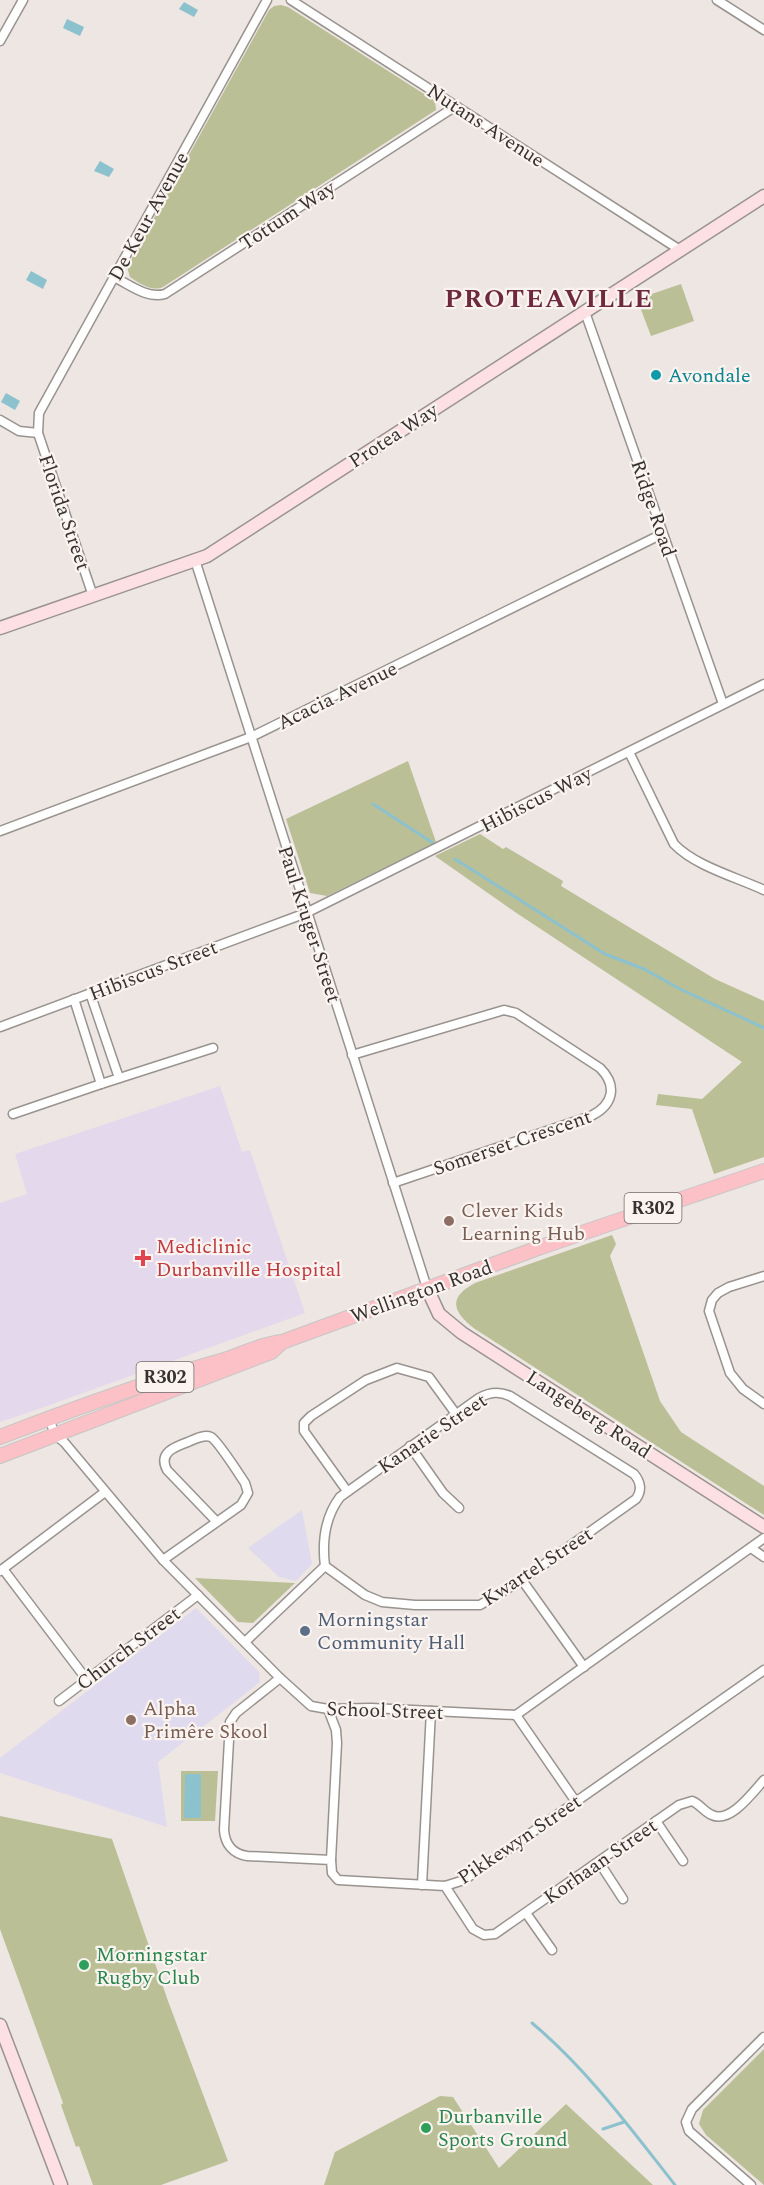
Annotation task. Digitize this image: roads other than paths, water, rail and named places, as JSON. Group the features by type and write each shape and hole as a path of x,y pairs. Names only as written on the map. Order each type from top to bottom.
{"main road":[{"name":"Wellington Road","path":"0,1437 170,1375 225,1359 267,1343 282,1342 542,1247 764,1171"},
{"name":"Wellington Road","path":"0,1456 62,1436 271,1352 282,1342"}],"street":[{"path":"0,41 23,0"},
{"name":"De Keur Avenue","path":"38,433 39,413 267,0"},
{"name":"Nutans Avenue","path":"291,0 680,250"},
{"path":"717,0 764,30"},
{"name":"Tottum Way","path":"114,277 146,294 155,296 165,294 456,106"},
{"name":"Protea Way","path":"0,627 207,556 764,196"},
{"name":"Ridge Road","path":"585,312 723,704"},
{"name":"Florida Street","path":"0,420 19,431 38,433 93,596"},
{"name":"Acacia Avenue","path":"0,831 251,737 662,534"},
{"name":"Paul Kruger Street","path":"195,560 427,1288"},
{"name":"Hibiscus Way","path":"306,913 764,684"},
{"path":"629,752 674,844 695,860 764,890"},
{"name":"Hibiscus Street","path":"0,1027 306,913"},
{"path":"90,993 119,1078"},
{"path":"74,999 101,1084"},
{"name":"Somerset Crescent","path":"352,1055 504,1010 516,1013 600,1068 610,1080 609,1101 600,1112 393,1183"},
{"path":"13,1114 213,1048"},
{"path":"764,1276 729,1287 718,1293 712,1300 709,1311 730,1373 743,1389 764,1404"},
{"name":"Langeberg Road","path":"427,1288 439,1314 462,1333 764,1527"},
{"path":"347,1491 304,1431 304,1423 311,1416 366,1380 397,1368 429,1377 456,1414"},
{"name":"Kanarie Street","path":"326,1566 323,1540 332,1510 340,1497 489,1393 510,1396 634,1474 639,1482 640,1491"},
{"name":"School Street","path":"55,1416 62,1436 162,1560 311,1706 328,1709 371,1708 516,1715"},
{"path":"162,1560 217,1522 245,1502 248,1490 213,1439 203,1436 170,1449 165,1455 164,1463 167,1470 217,1522"},
{"path":"410,1446 442,1493 459,1508"},
{"name":"Kwartel Street","path":"326,1566 343,1581 370,1598 382,1602 415,1605 480,1605 522,1580 632,1502 640,1491"},
{"path":"87,1680 1,1570 105,1492"},
{"path":"576,1802 516,1715 764,1538"},
{"path":"751,1548 764,1557"},
{"path":"245,1642 326,1566"},
{"path":"522,1580 584,1667"},
{"name":"Church Street","path":"59,1701 198,1595"},
{"name":"Pikkewyn Street","path":"331,1860 332,1874 338,1880 444,1886 464,1880 764,1670"},
{"path":"280,1678 236,1713 230,1722 224,1836 229,1847 242,1855 331,1860 337,1743 336,1730 328,1709"},
{"path":"422,1885 431,1711"},
{"name":"Korhaan Street","path":"444,1886 473,1929 488,1936 495,1934 679,1805 688,1801 698,1804 713,1816 728,1815 764,1780"},
{"path":"656,1821 683,1861"},
{"path":"599,1862 623,1899"},
{"path":"526,1913 552,1950"},
{"path":"0,2025 61,2185"},
{"path":"751,2185 689,2131 686,2122 692,2109 764,2037"}],"water":[{"path":"184,2 198,10 194,17 179,9"},
{"path":"67,19 84,27 80,36 63,28"},
{"path":"100,161 114,169 109,177 94,171"},
{"path":"31,271 47,280 43,289 26,280"},
{"path":"6,393 20,401 15,410 1,402"},
{"path":"185,1774 201,1774 201,1818 184,1818"}],"waterway":[{"path":"373,804 433,843"},
{"path":"455,859 605,954 644,969 680,989 764,1028"},
{"path":"532,2023 590,2080 675,2185"},
{"path":"603,2129 624,2122"}],"place":[{"name":"Avondale","path":"656,375"},
{"name":"Clever Kids Learning Hub","path":"449,1221"},
{"name":"Mediclinic Durbanville Hospital","path":"143,1258"},
{"name":"Morningstar Community Hall","path":"305,1631"},
{"name":"Alpha Primêre Skool","path":"131,1720"},
{"name":"Morningstar Rugby Club","path":"84,1965"},
{"name":"Durbanville Sports Ground","path":"426,2128"}],"district":[{"name":"PROTEAVILLE","path":"549,298"}]}
